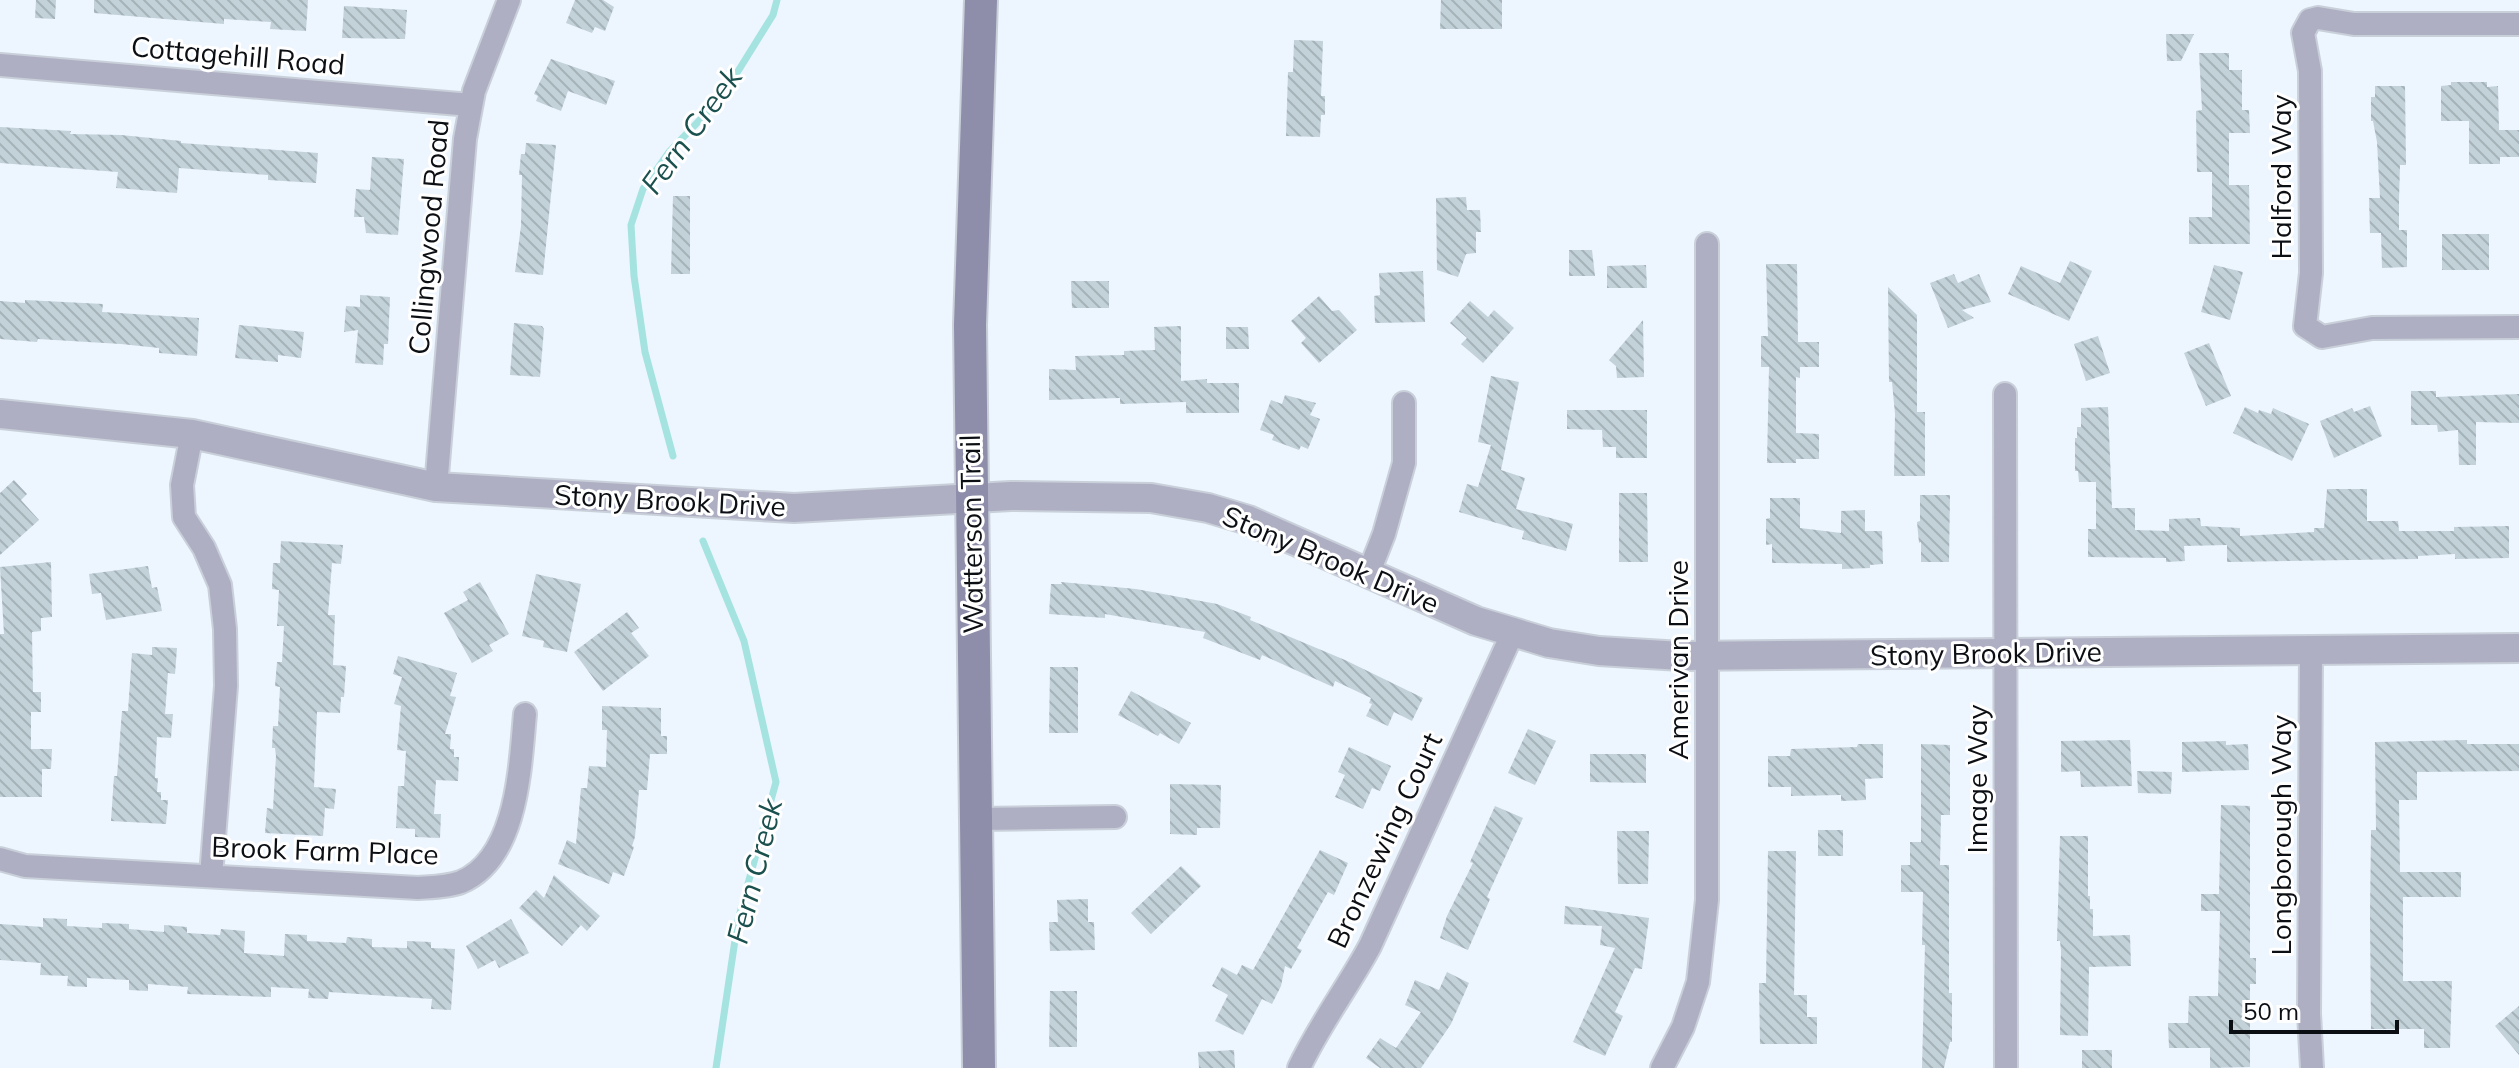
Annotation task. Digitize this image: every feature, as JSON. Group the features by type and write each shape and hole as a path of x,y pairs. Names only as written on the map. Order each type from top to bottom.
{"main road":[{"name":"Watterson Trail","path":"979,1068 970,295 981,0"}],"street":[{"name":"Collingwood Road","path":"436,487 465,139 471,105 509,0"},
{"name":"Halford Way","path":"2519,24 2354,24 2318,18 2310,20 2303,33 2310,71 2311,258 2305,326 2322,337 2372,328 2519,327"},
{"name":"Cottagehill Road","path":"0,65 471,105"},
{"name":"Amerivan Drive","path":"1662,1068 1683,1027 1698,982 1707,900 1707,244"},
{"name":"Image Way","path":"2005,394 2006,1068"},
{"path":"1369,572 1384,534 1404,463 1404,403"},
{"name":"Stony Brook Drive","path":"0,414 192,434 436,487 794,508 970,497 1151,498 1208,508 1248,520 1476,621 1549,643 1599,651 1681,656 2519,648"},
{"path":"192,434 182,485 184,517 204,548 220,585 225,629 226,686 211,876"},
{"name":"Bronzewing Court","path":"1299,1068 1370,946 1513,632"},
{"name":"Longborough Way","path":"2311,650 2309,1014 2312,1068"},
{"name":"Brook Farm Place","path":"0,859 25,866 418,888 459,883 478,872 490,859 503,834 515,803 525,714"},
{"path":"975,819 1115,817"}],"building":[{"path":"36,0 56,0 55,19 35,18"},
{"path":"94,0 308,0 306,31 270,29 271,22 224,19 224,24 94,13"},
{"path":"575,0 603,0 614,7 605,31 595,27 592,33 566,23"},
{"path":"1441,0 1502,0 1502,29 1440,29"},
{"path":"344,6 407,10 405,39 342,38"},
{"path":"2166,34 2194,34 2181,61 2167,61"},
{"path":"1294,40 1323,41 1321,96 1325,96 1325,115 1321,115 1320,137 1286,136 1288,72 1293,72"},
{"path":"2199,53 2229,53 2229,70 2242,70 2242,110 2249,110 2250,133 2229,133 2229,185 2249,185 2250,244 2189,244 2189,217 2212,217 2212,172 2197,172 2196,111 2202,110"},
{"path":"551,59 615,81 606,105 568,91 561,111 536,101 538,96 534,94"},
{"path":"2451,82 2487,82 2487,87 2498,86 2499,130 2519,130 2519,157 2500,157 2500,164 2469,164 2469,121 2441,121 2441,86 2451,85"},
{"path":"2375,86 2405,86 2406,165 2400,165 2399,230 2407,230 2407,267 2382,268 2381,233 2370,233 2369,198 2380,198 2377,142 2371,121 2371,97 2375,97"},
{"path":"0,127 318,153 316,183 268,180 268,175 179,168 177,193 116,188 118,172 0,163"},
{"path":"526,143 556,145 543,275 515,272 521,226 522,175 519,175 521,154 525,154"},
{"path":"372,157 404,159 398,235 366,233 364,217 354,217 356,189 370,190"},
{"path":"673,196 690,196 690,274 671,274"},
{"path":"1466,197 1467,210 1480,210 1481,232 1476,232 1476,253 1466,254 1458,277 1437,270 1436,198"},
{"path":"2442,234 2489,234 2489,270 2442,270"},
{"path":"1569,250 1592,250 1595,276 1569,276"},
{"path":"2070,261 2092,271 2069,321 2008,294 2021,266 2060,283"},
{"path":"1766,264 1797,264 1798,342 1819,342 1819,367 1800,367 1800,378 1796,377 1796,433 1819,434 1819,459 1767,463 1769,367 1761,367 1761,336 1768,336"},
{"path":"1646,265 1647,288 1607,288 1607,266"},
{"path":"2214,265 2243,272 2230,320 2201,312"},
{"path":"1423,271 1425,322 1375,323 1374,296 1380,295 1379,273"},
{"path":"1954,274 1958,283 1979,274 1991,302 1962,310 1974,318 1948,328 1930,283"},
{"path":"1071,281 1109,281 1109,308 1072,308"},
{"path":"1888,287 1917,315 1917,412 1925,412 1925,476 1894,476 1895,414 1892,382 1889,382"},
{"path":"360,295 390,297 388,344 384,344 383,365 355,363 358,330 344,332 346,306 360,307"},
{"path":"1319,296 1332,311 1339,310 1357,330 1319,363 1301,343 1306,338 1291,321"},
{"path":"25,300 103,304 102,312 199,318 197,356 159,353 159,348 121,344 0,339 0,301 25,303"},
{"path":"1470,301 1488,317 1494,310 1514,328 1483,363 1461,344 1467,338 1450,323"},
{"path":"1643,320 1644,377 1617,378 1616,366 1609,360"},
{"path":"514,323 542,326 544,329 540,377 510,375"},
{"path":"239,325 304,332 301,358 278,355 278,362 235,358"},
{"path":"1181,326 1181,381 1207,379 1207,383 1239,383 1239,413 1186,413 1186,402 1120,404 1120,398 1049,400 1049,369 1076,370 1075,356 1124,355 1124,351 1155,350 1154,327"},
{"path":"1226,327 1248,327 1249,349 1226,349"},
{"path":"2098,336 2110,373 2086,381 2074,344"},
{"path":"2209,343 2231,396 2206,406 2184,353"},
{"path":"1491,376 1519,382 1501,470 1525,478 1516,509 1573,524 1566,551 1522,539 1524,531 1459,512 1467,484 1478,487 1491,445 1478,442"},
{"path":"2411,391 2436,391 2436,397 2519,394 2519,423 2476,422 2476,465 2459,465 2458,430 2438,432 2437,425 2411,425"},
{"path":"1285,395 1316,403 1310,415 1320,419 1308,449 1301,446 1299,450 1272,440 1274,435 1260,430 1271,400 1282,404"},
{"path":"2370,406 2382,436 2334,458 2320,421 2352,408 2354,412"},
{"path":"2108,407 2112,508 2135,508 2135,530 2169,531 2169,519 2200,518 2201,526 2240,528 2240,536 2314,532 2314,528 2324,528 2327,489 2367,489 2367,521 2398,521 2399,531 2454,531 2454,527 2509,526 2509,558 2455,559 2455,554 2418,556 2418,559 2227,562 2227,545 2184,546 2185,561 2088,557 2088,529 2096,529 2096,482 2079,482 2078,471 2075,471 2075,438 2077,427 2081,427 2081,408"},
{"path":"2245,407 2258,413 2259,410 2271,414 2273,408 2309,424 2292,461 2233,433"},
{"path":"1567,410 1647,410 1647,458 1616,458 1616,447 1603,447 1602,430 1567,429"},
{"path":"14,480 27,494 21,500 39,520 0,555 0,493"},
{"path":"1619,493 1647,493 1648,562 1619,562"},
{"path":"1920,495 1950,495 1949,562 1921,562 1917,522 1920,521"},
{"path":"1770,498 1800,498 1800,528 1841,533 1841,511 1865,510 1865,531 1882,531 1883,564 1842,569 1842,564 1772,563 1772,544 1766,545"},
{"path":"281,541 343,545 341,564 332,563 328,615 335,615 333,665 346,666 344,697 341,697 340,713 317,712 314,787 336,789 334,809 325,808 323,836 265,833 267,808 273,809 276,756 275,748 272,748 273,726 278,726 280,687 275,686 277,662 282,662 284,626 277,626 279,590 272,589 273,563 280,563"},
{"path":"51,562 52,617 41,618 41,631 32,632 33,692 41,692 41,712 31,712 31,749 52,749 51,769 42,769 42,797 0,797 0,634 4,634 0,567"},
{"path":"148,566 152,588 157,587 162,611 106,620 101,593 92,594 89,574"},
{"path":"536,574 581,584 567,652 543,647 544,641 522,636"},
{"path":"480,582 509,634 489,645 493,651 472,663 444,613 468,600 463,592"},
{"path":"1061,582 1136,589 1217,604 1423,698 1412,721 1394,712 1388,726 1366,716 1372,704 1369,703 1371,698 1335,681 1333,687 1262,655 1260,660 1203,638 1205,632 1105,614 1105,618 1049,614 1051,584"},
{"path":"627,612 639,628 631,633 649,656 603,691 574,652"},
{"path":"152,647 177,648 175,674 168,673 165,714 173,714 171,738 157,737 155,778 158,778 157,792 161,792 161,800 168,800 166,824 111,821 122,711 128,711 132,653 152,655"},
{"path":"398,656 457,673 450,696 456,697 445,734 451,734 450,749 454,749 454,757 459,757 458,781 436,780 434,814 441,814 440,838 415,837 415,829 396,828 398,786 404,786 406,751 397,750 401,706 394,704 402,677 393,674"},
{"path":"1050,667 1078,667 1078,733 1049,733"},
{"path":"1131,691 1191,723 1179,744 1118,715"},
{"path":"602,706 661,708 661,736 667,736 667,754 650,754 647,790 639,790 634,847 624,876 613,872 609,884 558,864 567,840 576,844 581,788 587,788 589,766 606,767 607,730 602,730"},
{"path":"1528,729 1556,741 1535,785 1508,773"},
{"path":"2130,740 2132,786 2081,787 2080,771 2061,772 2061,741"},
{"path":"2467,740 2467,744 2519,744 2519,771 2417,772 2417,800 2399,800 2400,872 2461,872 2461,897 2403,897 2403,981 2452,981 2450,1048 2424,1048 2424,1029 2371,1029 2371,830 2376,830 2375,742"},
{"path":"2226,741 2226,745 2248,744 2249,770 2182,772 2182,742"},
{"path":"1858,744 1883,744 1883,778 1865,779 1866,800 1841,801 1841,795 1791,796 1791,787 1768,787 1768,756 1790,756 1791,749 1857,747"},
{"path":"1921,744 1950,745 1950,815 1941,815 1940,865 1949,865 1949,993 1952,993 1952,1042 1944,1068 1922,1068 1923,892 1901,892 1901,865 1910,865 1910,842 1921,842"},
{"path":"1349,747 1391,766 1380,791 1372,788 1363,809 1335,797 1345,775 1338,772"},
{"path":"1590,754 1646,754 1646,783 1590,782"},
{"path":"2137,771 2172,772 2171,794 2138,793"},
{"path":"1170,784 1221,785 1220,828 1197,828 1197,835 1170,834"},
{"path":"2221,805 2250,806 2250,958 2256,958 2256,984 2250,984 2250,1067 2210,1068 2210,1048 2169,1048 2168,1023 2188,1023 2189,996 2218,996 2220,911 2201,911 2201,894 2219,894"},
{"path":"1495,806 1523,818 1487,897 1490,899 1468,950 1440,938"},
{"path":"1818,830 1843,830 1843,856 1818,856"},
{"path":"1617,831 1649,831 1648,884 1618,884"},
{"path":"2060,836 2088,836 2088,896 2090,909 2093,909 2093,936 2130,935 2131,966 2089,967 2088,1036 2060,1035 2061,951 2060,941 2057,941"},
{"path":"1320,850 1348,863 1334,895 1328,892 1297,948 1302,950 1291,969 1285,966 1281,986 1272,1004 1262,999 1243,1035 1215,1021 1228,995 1212,986 1222,967 1237,975 1242,965 1253,970"},
{"path":"1768,851 1796,851 1794,995 1807,995 1807,1017 1817,1017 1817,1044 1760,1044 1759,983 1766,983"},
{"path":"1181,866 1201,886 1151,934 1131,913"},
{"path":"554,875 600,916 587,931 581,925 562,946 519,908 536,890 544,898"},
{"path":"1088,899 1088,922 1094,922 1095,950 1050,951 1049,922 1058,922 1057,900"},
{"path":"1565,906 1649,918 1642,969 1635,968 1615,1012 1623,1016 1605,1056 1573,1042 1615,948 1600,945 1602,926 1564,924"},
{"path":"43,918 67,919 67,926 102,928 102,923 129,924 129,929 164,932 164,925 187,927 187,933 220,935 221,929 245,931 244,953 284,956 285,934 307,935 307,941 346,943 347,937 372,939 372,947 407,948 407,941 431,942 431,948 455,949 451,1010 431,1009 432,999 329,992 328,999 308,998 309,989 271,987 271,997 187,994 188,987 148,984 148,991 129,990 129,980 87,978 87,987 67,986 68,976 40,975 41,963 0,960 0,924 43,927"},
{"path":"511,919 529,953 499,968 495,960 478,969 466,946"},
{"path":"1447,972 1469,983 1451,1024 1421,1068 1380,1068 1366,1058 1380,1038 1396,1048 1421,1012 1405,1005 1415,980 1439,990"},
{"path":"1050,991 1077,991 1077,1047 1049,1047"},
{"path":"2519,1006 2519,1055 2495,1026"},
{"path":"1234,1050 1235,1068 1199,1068 1198,1052"},
{"path":"2082,1050 2112,1050 2112,1068 2082,1068"}],"waterway":[{"name":"Fern Creek","path":"673,456 645,352 634,276 631,225 643,189 669,152 722,97 773,15 777,0"},
{"name":"Fern Creek","path":"703,541 744,641 776,782 738,920 716,1068"}]}
